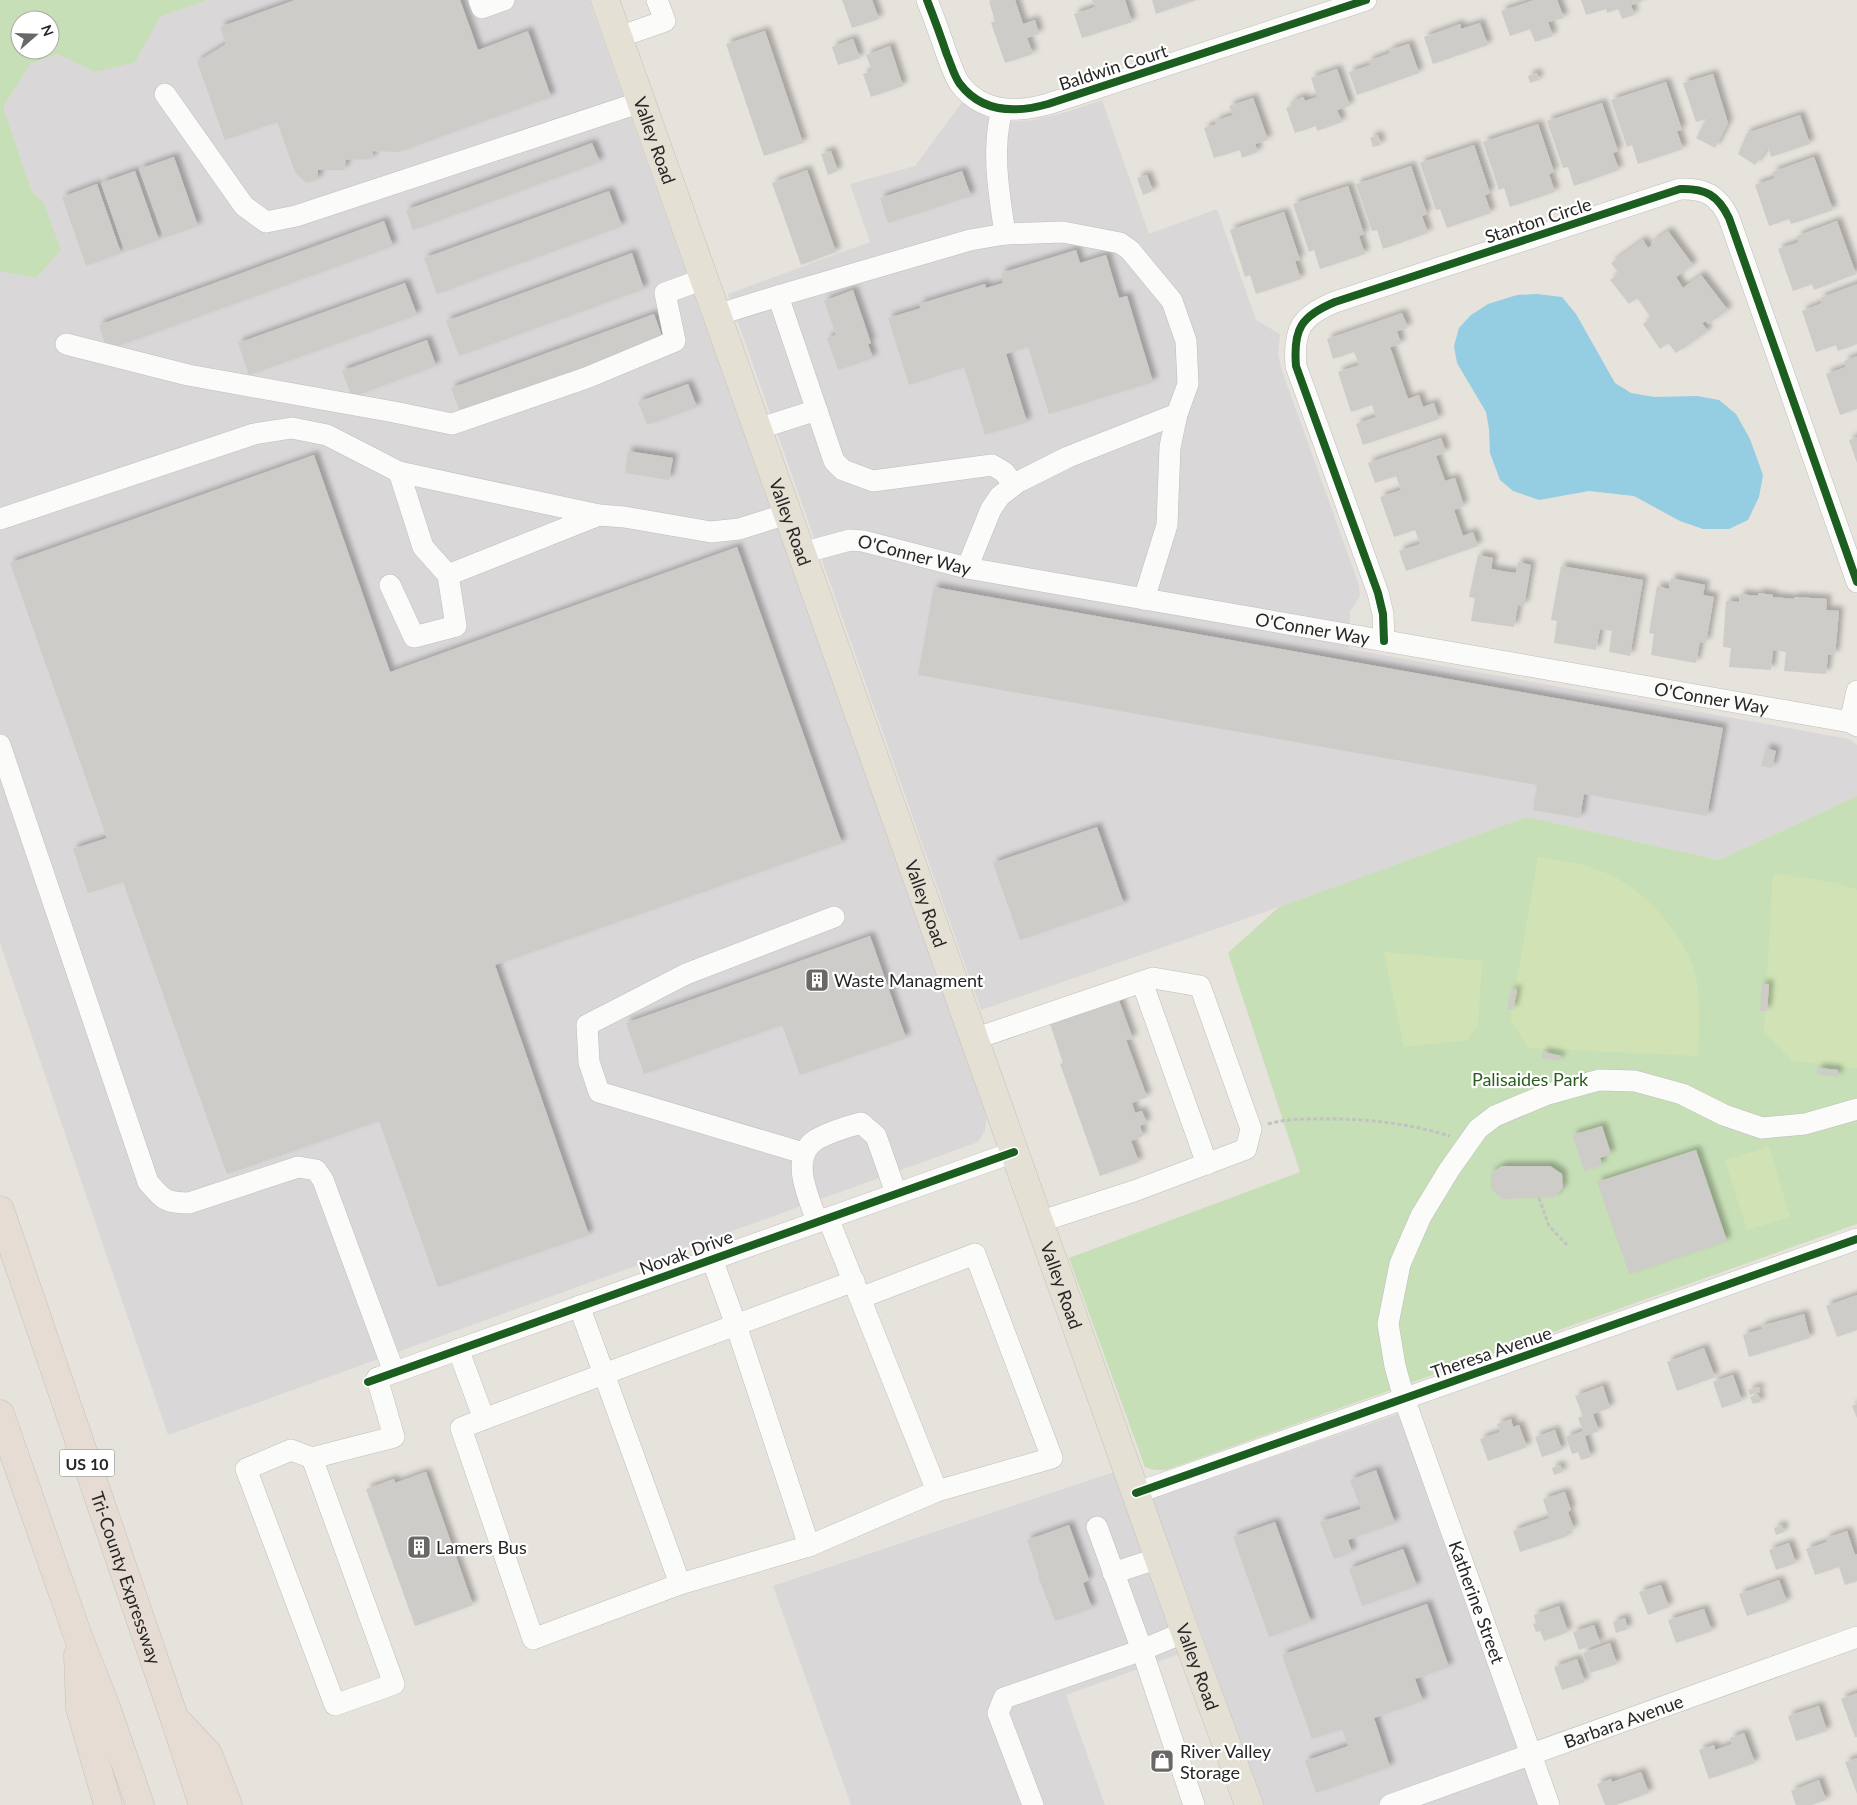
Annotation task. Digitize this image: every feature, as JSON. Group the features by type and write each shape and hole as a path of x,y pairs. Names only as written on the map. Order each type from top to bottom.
{"highway":[{"name":"Tri-County Expressway","path":"0,1210 203,1805"},
{"path":"0,1414 140,1805"},
{"path":"78,1636 80,1708 108,1805"},
{"path":"174,1717 208,1754 228,1805"}],"main road":[{"name":"Valley Road","path":"605,0 1185,1632 1249,1805"}],"street":[{"path":"479,0 482,8 504,0"},
{"path":"619,37 665,21 657,0"},
{"name":"Baldwin Court","path":"927,0 959,83 979,100 1002,110 1013,111 1037,107 1366,0"},
{"path":"165,94 244,206 266,222 296,216 641,102"},
{"path":"1002,110 997,127 998,184 1004,234"},
{"name":"Stanton Circle","path":"1384,641 1383,614 1378,593 1296,366 1295,347 1298,332 1304,322 1314,312 1335,302 1680,189 1695,188 1707,192 1724,206 1857,582"},
{"path":"717,315 970,240 1004,234 1063,232 1120,243 1130,250 1172,301 1186,341 1188,384 1177,414 1170,447 1167,525 1144,599"},
{"path":"66,344 188,375 452,424 586,378 675,341 665,293 704,279"},
{"path":"778,296 834,461 843,470 873,481 992,465 1004,472 1014,485"},
{"path":"757,429 817,410"},
{"path":"967,568 990,509 1000,496 1014,485 1068,457 1177,414"},
{"path":"0,519 254,434 292,428 327,435 399,472 599,515 624,516 711,532 739,529 787,514"},
{"path":"390,585 414,637 456,626 448,575 423,547 399,472"},
{"path":"448,575 599,515"},
{"name":"O'Conner Way","path":"802,553 850,540 863,540 967,568 1854,724"},
{"path":"1854,724 1857,691"},
{"path":"0,745 148,1182 159,1195 172,1203 189,1203 298,1167 316,1170 324,1180 394,1438 312,1458 291,1450 246,1469 335,1705 394,1684 312,1458"},
{"path":"804,1153 599,1092 589,1062 587,1025 686,974 834,916"},
{"path":"974,1039 1153,978 1200,986 1251,1129 1246,1149 1134,1191 1039,1222"},
{"path":"1142,982 1207,1164"},
{"name":"Katherine Street","path":"1550,1805 1404,1398 1395,1366 1388,1324 1400,1264 1421,1216 1462,1149 1478,1129 1496,1116 1545,1095 1599,1080 1635,1080 1682,1094 1724,1115 1762,1128 1805,1124 1857,1109"},
{"path":"896,1193 876,1136 860,1123 815,1140 804,1153 802,1168 805,1187 857,1290 937,1491"},
{"name":"Novak Drive","path":"379,1377 1014,1152"},
{"name":"Theresa Avenue","path":"1136,1493 1857,1239"},
{"path":"975,1254 1052,1458 937,1491 809,1546 680,1584 533,1639 460,1428 736,1325 975,1254"},
{"path":"712,1259 736,1325 809,1546"},
{"path":"579,1306 680,1584"},
{"path":"458,1350 484,1419"},
{"path":"1097,1527 1142,1650 1194,1805"},
{"path":"1113,1573 1159,1558"},
{"path":"1033,1805 998,1713 1004,1698 1142,1650 1185,1632"},
{"name":"Barbara Avenue","path":"1390,1805 1857,1637"}],"path":[{"path":"1251,1129 1279,1121 1344,1118 1407,1124 1434,1131 1450,1136 1462,1149"},
{"path":"1539,1198 1549,1226 1569,1247"}],"shaded area":[{"path":"207,0 589,0 987,1115 985,1130 978,1142 168,1435 0,943 0,204 32,192 0,99 0,75 41,60 60,60 60,53"},
{"path":"1102,100 1149,234 1217,209 1256,320 1280,334 1278,354 1282,371 1359,585 1360,595 1350,611 1349,649 1849,739 1857,745 1857,796 1719,860 1527,817 1279,907 981,1010 728,294 870,242 850,184 915,166 963,101 990,119 1008,122 1033,120 1063,113"},
{"path":"1401,1413 1541,1805 1264,1805 1152,1499"},
{"path":"1117,1471 1182,1653 1066,1695 1105,1805 851,1805 773,1586"}],"green space":[{"path":"0,0 207,0 160,17 135,62 95,72 60,55 60,10 10,10 10,60 41,60 30,64 3,107 32,192 43,202 61,250 36,278 0,271"},
{"name":"Palisaides Park","path":"1857,796 1857,1224 1166,1470 1155,1470 1145,1467 1069,1258 1300,1172 1228,953 1279,907 1527,817 1719,860"},
{"path":"1538,857 1585,866 1617,878 1633,888 1648,901 1675,932 1693,966 1697,983 1699,1010 1698,1056 1529,1048 1510,1020"},
{"path":"1773,873 1841,884 1857,890 1857,1068 1792,1061 1764,1031"},
{"path":"1384,952 1482,961 1478,1025 1467,1040 1404,1047"},
{"path":"1769,1147 1790,1217 1747,1230 1725,1160"}],"water":[{"path":"1537,294 1562,297 1576,314 1615,383 1631,393 1654,397 1697,396 1719,400 1736,414 1750,439 1763,475 1759,497 1748,520 1729,529 1703,529 1680,521 1634,496 1589,491 1539,500 1513,491 1500,480 1490,453 1486,412 1457,363 1454,346 1459,328 1471,315 1488,304 1517,295"}],"building":[{"path":"295,0 460,0 478,50 528,31 551,97 398,152 373,151 372,159 346,160 344,170 318,170 318,179 306,183 295,172 277,122 225,140 197,62 226,44 220,27"},
{"path":"842,0 872,0 879,19 852,28"},
{"path":"1015,0 1023,24 1035,20 1039,34 1027,38 1033,54 1005,63 991,23 995,21 989,1"},
{"path":"1092,0 1125,0 1132,22 1082,38 1074,14 1095,7"},
{"path":"1152,0 1196,0 1156,14"},
{"path":"1534,0 1557,0 1564,18 1548,22 1553,36 1535,42 1530,29 1510,36 1501,11"},
{"path":"1581,0 1641,0 1641,2 1631,5 1634,15 1622,19 1618,9 1607,13 1606,9 1586,15"},
{"path":"1480,23 1488,45 1433,64 1424,37 1460,24 1461,29"},
{"path":"765,31 803,143 764,156 726,44"},
{"path":"853,39 860,58 838,65 832,47"},
{"path":"1409,44 1419,73 1357,95 1349,72 1370,65 1368,61 1390,53 1389,50"},
{"path":"890,46 903,86 871,97 863,74 872,71 866,55"},
{"path":"1337,69 1350,106 1337,110 1342,122 1317,131 1316,126 1295,133 1286,108 1292,106 1291,102 1303,97 1305,101 1317,97 1311,78"},
{"path":"1537,73 1539,80 1530,83 1528,76"},
{"path":"1713,74 1728,123 1715,148 1696,138 1706,119 1696,122 1683,83"},
{"path":"1666,82 1682,130 1677,131 1683,149 1638,164 1632,145 1627,147 1611,100"},
{"path":"1253,98 1268,140 1255,144 1258,152 1242,158 1240,150 1214,158 1204,128 1216,124 1215,121 1233,115 1229,106"},
{"path":"1602,103 1618,151 1613,153 1619,170 1574,186 1568,167 1563,168 1547,121"},
{"path":"1800,115 1810,144 1771,157 1768,147 1755,165 1738,154 1747,133"},
{"path":"1538,124 1554,172 1549,174 1555,192 1510,207 1504,188 1499,190 1483,142"},
{"path":"1378,135 1381,145 1373,147 1370,138"},
{"path":"592,143 600,162 413,230 406,210"},
{"path":"1474,145 1490,193 1485,195 1491,213 1447,228 1440,209 1436,210 1420,163"},
{"path":"831,151 838,171 828,175 821,154"},
{"path":"174,157 198,226 164,238 139,169"},
{"path":"1814,157 1833,210 1791,224 1789,219 1769,226 1755,185 1775,178 1772,172"},
{"path":"1411,166 1427,214 1422,216 1428,233 1383,249 1377,230 1372,231 1356,184"},
{"path":"807,170 836,252 801,265 772,183"},
{"path":"135,171 159,240 125,252 101,183"},
{"path":"962,171 971,196 888,223 880,198"},
{"path":"1147,175 1153,191 1143,195 1137,178"},
{"path":"97,184 121,253 86,266 62,197"},
{"path":"1348,186 1364,234 1359,236 1365,254 1320,269 1314,250 1309,252 1293,204"},
{"path":"609,191 622,226 437,294 424,258"},
{"path":"1284,212 1300,260 1295,261 1301,279 1256,294 1250,275 1245,277 1230,230"},
{"path":"384,221 393,246 107,350 99,325"},
{"path":"1837,221 1856,274 1814,290 1812,284 1793,291 1778,249 1799,242 1797,236"},
{"path":"1668,231 1693,265 1676,277 1683,288 1701,275 1728,310 1708,324 1706,321 1702,323 1708,331 1676,353 1668,343 1660,349 1643,324 1651,318 1637,298 1629,304 1610,280 1619,274 1611,263 1643,240 1648,248 1652,245 1651,243"},
{"path":"1076,250 1080,263 1106,255 1119,298 1127,296 1153,382 1049,414 1028,347 1006,354 1027,422 985,435 964,367 909,385 888,318 921,308 919,304 985,284 986,288 1003,283 1001,273"},
{"path":"632,253 644,289 459,356 446,321"},
{"path":"405,283 417,315 249,375 238,343"},
{"path":"1857,284 1857,344 1838,351 1836,345 1816,352 1802,311 1822,303 1820,298"},
{"path":"853,290 871,343 868,344 873,358 838,370 827,338 836,335 824,301"},
{"path":"1402,313 1408,328 1397,331 1401,344 1390,347 1408,399 1419,395 1423,407 1434,403 1439,419 1363,445 1356,424 1376,417 1372,405 1351,412 1338,372 1359,365 1354,352 1333,359 1327,339"},
{"path":"654,314 664,342 461,415 451,388"},
{"path":"427,340 436,366 352,397 342,371"},
{"path":"1857,356 1857,409 1840,415 1826,374 1846,367 1844,361"},
{"path":"688,384 697,407 647,425 638,402"},
{"path":"1857,437 1857,463 1849,440"},
{"path":"1441,438 1446,452 1436,456 1445,481 1455,478 1464,506 1454,510 1463,536 1473,532 1478,546 1406,571 1399,551 1420,544 1415,530 1394,537 1380,497 1401,490 1396,476 1375,483 1368,463"},
{"path":"628,451 673,458 669,480 625,473"},
{"path":"314,455 390,672 737,547 842,843 495,965 589,1235 438,1287 379,1121 227,1174 123,882 88,893 73,849 107,838 10,563"},
{"path":"1478,555 1493,558 1491,569 1516,573 1518,562 1531,565 1524,606 1518,605 1514,627 1471,621 1475,598 1469,597"},
{"path":"1561,566 1643,580 1630,656 1609,652 1612,631 1600,629 1596,650 1554,643 1557,621 1551,620"},
{"path":"1671,578 1705,585 1703,595 1714,597 1706,643 1700,642 1696,663 1651,655 1654,634 1649,633 1657,586 1669,589"},
{"path":"934,587 1723,728 1707,816 1584,794 1580,818 1533,810 1537,785 918,675"},
{"path":"1758,593 1794,599 1794,597 1827,599 1826,610 1839,611 1835,655 1828,655 1826,674 1784,671 1786,652 1773,650 1771,670 1729,667 1731,648 1723,647 1726,601 1739,602 1740,594 1758,596"},
{"path":"1766,748 1776,751 1772,768 1761,766"},
{"path":"1097,827 1124,904 1020,940 993,863"},
{"name":"Waste Managment","path":"870,936 906,1038 800,1075 782,1025 644,1074 626,1023"},
{"path":"1762,984 1769,984 1767,1011 1760,1011"},
{"path":"1512,989 1517,990 1513,1010 1507,1009"},
{"path":"1117,995 1133,1039 1126,1040 1147,1097 1132,1103 1135,1113 1142,1111 1147,1123 1140,1126 1143,1136 1131,1141 1139,1162 1100,1176 1060,1064 1063,1063 1048,1018"},
{"path":"1542,1052 1561,1056 1559,1061 1542,1058"},
{"path":"1818,1068 1838,1070 1838,1077 1817,1074"},
{"path":"1602,1126 1611,1154 1600,1158 1602,1165 1584,1171 1572,1135"},
{"path":"1696,1150 1727,1241 1629,1274 1597,1182"},
{"path":"1502,1166 1550,1166 1562,1174 1563,1188 1554,1197 1502,1199 1491,1189 1491,1173"},
{"path":"1857,1295 1857,1330 1837,1337 1826,1306"},
{"path":"1804,1314 1810,1338 1749,1357 1743,1335 1762,1329 1761,1326"},
{"path":"1704,1348 1715,1377 1677,1391 1667,1362"},
{"path":"1733,1375 1742,1401 1722,1408 1713,1382"},
{"path":"1603,1386 1610,1408 1593,1414 1599,1431 1585,1436 1591,1457 1581,1460 1578,1452 1572,1454 1566,1437 1583,1431 1578,1418 1583,1416 1575,1396"},
{"path":"1759,1387 1760,1392 1750,1395 1748,1390"},
{"path":"1758,1394 1761,1402 1753,1404 1750,1397"},
{"path":"1857,1404 1857,1418 1852,1406"},
{"path":"1511,1419 1513,1427 1519,1425 1527,1447 1488,1461 1480,1439 1500,1432 1497,1424"},
{"path":"1555,1430 1562,1450 1542,1457 1535,1437"},
{"path":"1560,1465 1563,1472 1554,1475 1552,1468"},
{"path":"1376,1470 1395,1523 1348,1540 1352,1552 1334,1559 1320,1522 1361,1509 1350,1480"},
{"name":"Lamers Bus","path":"426,1472 473,1605 415,1626 366,1489 394,1479 395,1483"},
{"path":"1565,1492 1571,1510 1568,1512 1574,1529 1566,1532 1568,1536 1520,1552 1513,1531 1549,1518 1543,1499"},
{"path":"1275,1522 1311,1622 1269,1637 1233,1537"},
{"path":"1069,1525 1089,1580 1083,1583 1092,1608 1055,1621 1027,1540"},
{"path":"1782,1525 1784,1532 1776,1535 1774,1528"},
{"path":"1847,1531 1855,1555 1857,1554 1857,1581 1845,1585 1839,1567 1815,1575 1806,1549 1827,1542 1826,1538"},
{"path":"1789,1543 1796,1563 1776,1570 1769,1550"},
{"path":"1403,1549 1417,1586 1362,1606 1349,1569"},
{"path":"1779,1580 1787,1602 1747,1616 1739,1594"},
{"path":"1661,1585 1669,1607 1648,1615 1639,1592"},
{"path":"1427,1604 1449,1667 1415,1679 1423,1701 1374,1718 1390,1767 1316,1793 1305,1761 1348,1746 1342,1729 1312,1739 1282,1655"},
{"path":"1559,1606 1568,1632 1544,1641 1540,1631 1536,1632 1533,1624 1536,1623 1534,1615"},
{"path":"1704,1609 1712,1631 1676,1643 1668,1620"},
{"path":"1625,1618 1628,1629 1616,1633 1613,1622"},
{"path":"1594,1625 1600,1643 1579,1650 1573,1632"},
{"path":"1610,1643 1617,1664 1590,1673 1583,1653"},
{"path":"1577,1659 1585,1682 1562,1690 1554,1667"},
{"path":"1857,1693 1857,1737 1855,1737 1841,1699"},
{"path":"1819,1706 1827,1731 1796,1741 1788,1716"},
{"path":"1744,1733 1755,1763 1709,1779 1699,1750 1714,1745 1715,1750 1732,1744 1730,1738"},
{"path":"1857,1758 1857,1794 1845,1762"},
{"path":"1641,1772 1649,1793 1616,1805 1605,1805 1597,1784 1611,1779 1612,1782"},
{"path":"1819,1780 1826,1800 1812,1805 1796,1805 1791,1791"}],"cycle path":[{"path":"927,0 960,84 979,101 1000,108 1012,109 1024,109 1048,104 1366,0"},
{"path":"1384,641 1383,614 1378,593 1296,366 1296,342 1302,325 1314,313 1335,302 1680,189 1697,190 1710,195 1725,210 1729,218 1857,582"},
{"path":"368,1382 1014,1152"},
{"path":"1136,1493 1857,1239"}],"place":[{"name":"Waste Managment","path":"817,980"},
{"name":"Lamers Bus","path":"419,1547"},
{"name":"River Valley Storage","path":"1162,1761"}]}
